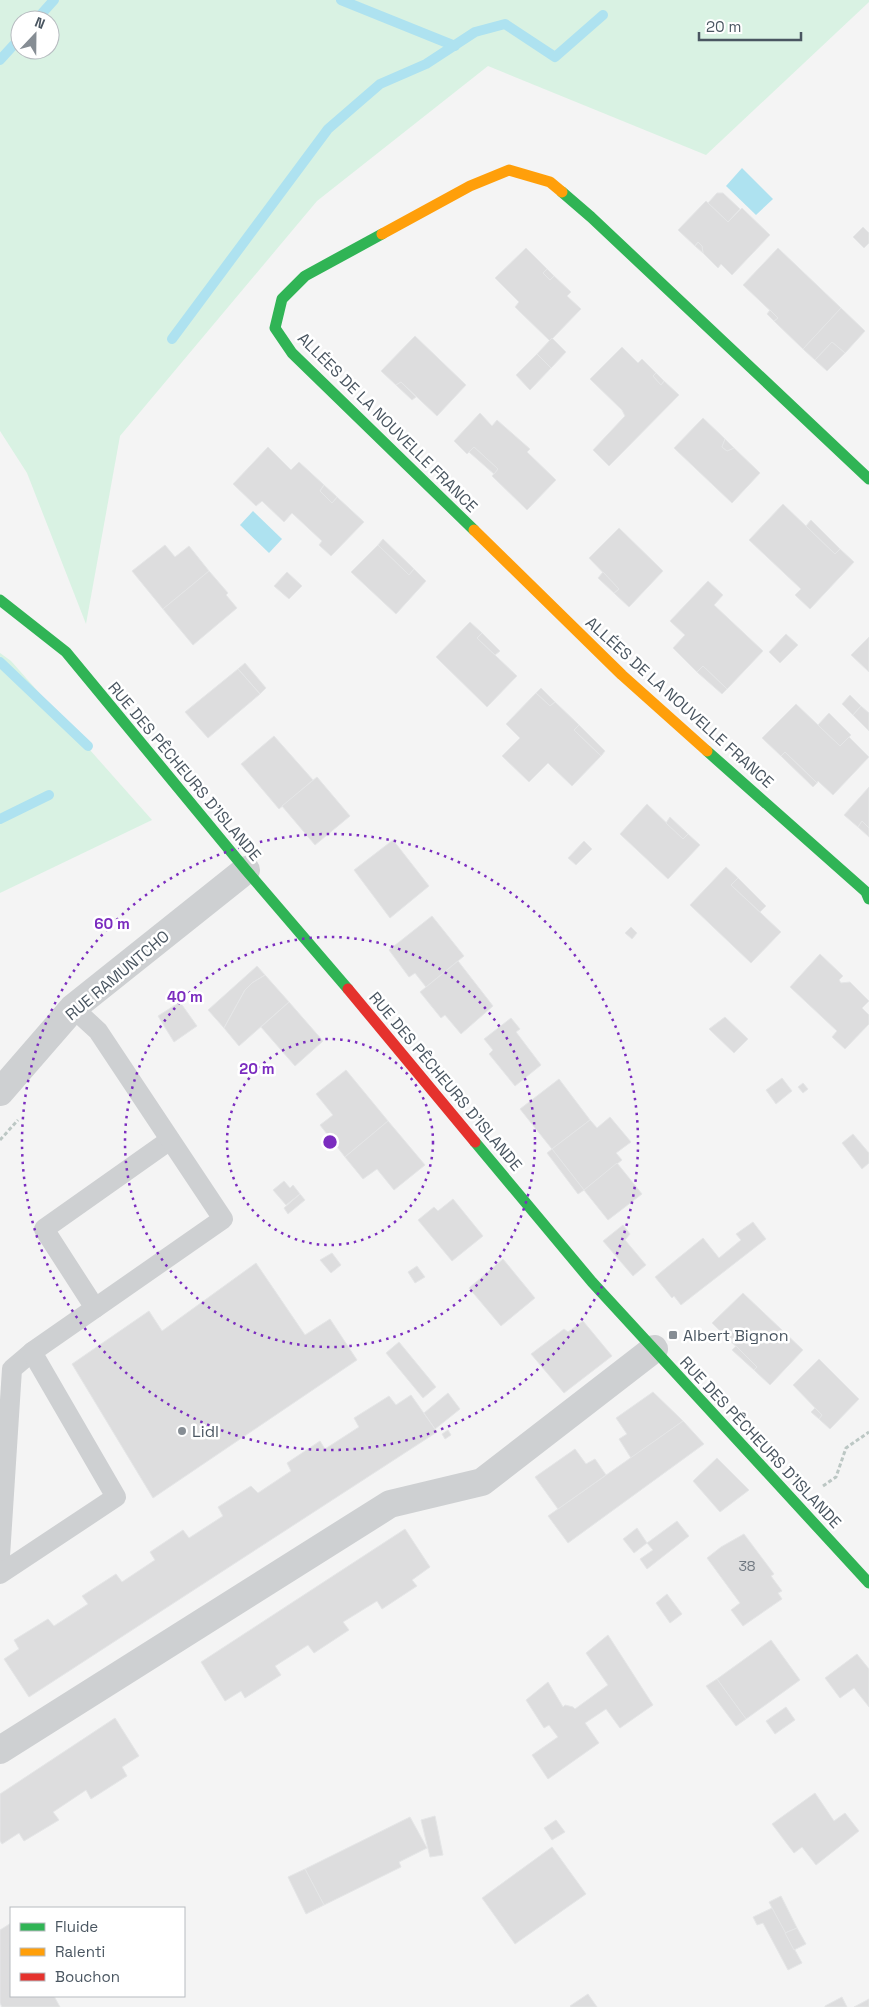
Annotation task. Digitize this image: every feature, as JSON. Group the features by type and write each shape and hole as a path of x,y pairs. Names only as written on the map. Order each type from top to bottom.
{"street":[{"name":"ALLÉES DE LA NOUVELLE FRANCE","path":"869,479 598,224 550,182 509,170 470,186 305,276 282,299 275,328 292,353 622,675 866,892 869,899"},
{"name":"RUE DES PÊCHEURS D'ISLANDE","path":"0,600 66,652 246,870 286,915 592,1282 869,1583"},
{"name":"RUE RAMUNTCHO","path":"0,1092 73,1008 246,870"},
{"path":"0,1750 390,1504 482,1482 654,1349"}],"lane":[{"path":"0,1556 12,1369 32,1352 223,1219 98,1031 73,1008"},
{"path":"94,1308 44,1229 170,1140"},
{"path":"0,1574 116,1497 32,1352"}],"path":[{"path":"797,1505 836,1477 846,1448 869,1432"}],"green space":[{"path":"0,0 869,0 706,155 488,66 317,201 120,436 86,624 27,473 0,431"},
{"path":"0,653 11,661 152,820 0,893"}],"water":[{"path":"742,168 773,199 756,215 726,186"},
{"path":"253,511 282,539 269,553 240,525"}],"building":[{"path":"717,193 723,193 740,209 728,222 708,203"},
{"path":"706,201 728,222 742,208 770,235 732,275 721,264 718,268 703,253 702,246 698,242 695,246 678,230"},
{"path":"863,227 869,233 869,243 864,248 853,237"},
{"path":"698,242 702,246 703,253 695,246"},
{"path":"526,248 547,269 543,273 550,280 554,276 571,292 567,296 581,309 550,341 515,307 519,302 495,278"},
{"path":"778,248 841,308 803,349 774,321 778,318 743,285"},
{"path":"547,269 554,276 550,280 543,273"},
{"path":"841,308 865,331 845,353 832,342 815,360 803,349"},
{"path":"770,310 778,318 774,321 767,314"},
{"path":"415,336 466,385 437,416 401,382 396,385 381,371"},
{"path":"552,338 566,352 551,368 537,354"},
{"path":"832,342 845,353 827,371 815,360"},
{"path":"622,347 638,363 642,359 656,373 653,376 661,385 664,381 679,395 609,466 593,450 625,416 622,410 590,379"},
{"path":"537,354 551,368 530,390 516,375"},
{"path":"656,373 664,381 661,385 653,376"},
{"path":"401,382 416,397 412,400 396,385"},
{"path":"480,413 492,426 497,420 530,449 527,452 556,480 527,510 492,476 498,469 474,447 467,454 454,441"},
{"path":"703,418 725,439 722,447 727,451 734,448 760,473 732,503 674,448"},
{"path":"725,439 734,448 727,451 722,447"},
{"path":"268,447 291,470 299,462 324,485 320,491 332,503 337,497 364,522 331,556 319,545 322,541 292,513 284,522 262,501 256,506 233,484"},
{"path":"474,447 498,469 494,474 469,452"},
{"path":"324,485 337,497 332,503 320,491"},
{"path":"783,504 835,554 840,549 854,562 810,609 795,595 801,589 749,540"},
{"path":"811,520 840,549 835,554 806,526"},
{"path":"619,528 663,571 629,607 614,593 619,589 589,558"},
{"path":"383,539 414,569 409,575 378,545"},
{"path":"165,545 175,557 189,546 209,571 163,609 132,571"},
{"path":"378,545 409,575 414,569 426,581 396,614 351,572"},
{"path":"209,571 228,593 226,595 237,608 193,645 163,609"},
{"path":"287,572 302,586 289,599 274,586"},
{"path":"603,572 619,589 614,593 598,578"},
{"path":"708,581 723,595 714,605 763,651 727,689 703,666 697,672 673,648 685,635 670,621"},
{"path":"470,622 482,633 477,638 517,676 487,707 436,657"},
{"path":"482,633 500,651 495,655 477,638"},
{"path":"786,634 798,645 780,663 769,652"},
{"path":"869,637 869,672 851,655"},
{"path":"245,663 266,688 260,694 238,669"},
{"path":"703,666 727,689 722,694 697,672"},
{"path":"238,669 260,694 208,738 185,712"},
{"path":"541,688 555,702 550,706 536,693"},
{"path":"536,693 550,706 555,702 579,725 574,730 601,756 572,786 548,763 529,782 502,756 520,738 506,724"},
{"path":"850,695 861,706 853,715 842,704"},
{"path":"796,704 840,746 849,737 869,757 833,795 818,781 817,783 785,752 781,756 762,738"},
{"path":"861,706 869,713 869,731 853,715"},
{"path":"829,713 851,735 840,746 818,725"},
{"path":"579,725 605,751 601,756 574,730"},
{"path":"274,736 313,780 279,809 241,764"},
{"path":"785,752 817,783 813,787 781,756"},
{"path":"317,777 350,816 315,845 282,806"},
{"path":"869,787 869,828 862,821 858,827 844,815"},
{"path":"647,804 683,839 688,834 700,845 668,879 620,834"},
{"path":"670,817 688,834 683,839 666,823"},
{"path":"862,821 869,828 869,837 858,827"},
{"path":"393,840 429,886 390,918 354,870"},
{"path":"584,841 592,849 576,865 568,858"},
{"path":"726,867 738,878 731,885 781,932 751,963 690,905"},
{"path":"738,878 766,906 760,912 731,885"},
{"path":"432,916 464,956 426,987 415,973 409,977 389,950"},
{"path":"631,927 637,933 632,939 625,933"},
{"path":"820,954 843,976 839,980 841,983 850,982 869,1001 862,1008 869,1015 869,1024 845,1049 832,1037 837,1031 790,987"},
{"path":"458,961 493,1006 461,1034 445,1015 441,1018 420,992"},
{"path":"257,966 265,975 245,990 224,1028 208,1010"},
{"path":"265,975 289,1002 239,1046 224,1028 245,990"},
{"path":"180,1002 197,1026 174,1042 158,1016"},
{"path":"289,1002 323,1041 295,1066 261,1027"},
{"path":"725,1017 748,1039 734,1053 709,1029"},
{"path":"511,1018 520,1029 516,1032 541,1065 515,1086 489,1054 493,1050 484,1039"},
{"path":"346,1070 388,1121 345,1157 320,1125 333,1115 316,1094"},
{"path":"782,1078 792,1091 776,1104 766,1090"},
{"path":"559,1079 590,1120 552,1149 520,1109"},
{"path":"803,1083 808,1089 803,1093 798,1087"},
{"path":"610,1117 631,1142 616,1153 622,1160 584,1190 552,1149 590,1120 597,1128"},
{"path":"388,1121 425,1165 394,1190 377,1169 363,1179 345,1157"},
{"path":"853,1134 869,1153 869,1163 862,1169 842,1143"},
{"path":"552,1149 584,1190 578,1194 547,1153"},
{"path":"617,1163 642,1194 608,1220 584,1190"},
{"path":"284,1181 290,1188 293,1185 300,1194 286,1205 273,1190"},
{"path":"300,1194 305,1200 288,1214 284,1208"},
{"path":"453,1199 483,1236 452,1261 418,1220 434,1207 438,1211"},
{"path":"753,1222 766,1239 681,1305 674,1296 672,1298 655,1277 703,1238 719,1258 741,1240 736,1234"},
{"path":"623,1225 630,1234 625,1240 646,1265 633,1276 603,1241"},
{"path":"332,1253 341,1265 331,1273 320,1260"},
{"path":"503,1259 535,1298 501,1326 469,1288"},
{"name":"Lidl","path":"256,1263 305,1335 330,1319 357,1360 153,1498 72,1364 149,1311 162,1331"},
{"path":"417,1266 425,1277 415,1283 408,1272"},
{"path":"743,1293 803,1350 770,1385 754,1370 757,1367 712,1323"},
{"path":"583,1321 612,1356 564,1393 531,1354 564,1329 568,1332"},
{"path":"399,1342 436,1387 423,1398 386,1353"},
{"path":"736,1346 757,1367 754,1370 732,1350"},
{"path":"819,1359 859,1399 830,1429 819,1419 822,1415 793,1385"},
{"path":"653,1392 683,1421 631,1458 619,1439 627,1434 616,1418"},
{"path":"448,1393 460,1409 435,1429 424,1413"},
{"path":"411,1395 437,1432 29,1697 4,1659 19,1649 14,1640 48,1619 54,1626 88,1604 82,1596 116,1574 122,1582 155,1560 150,1552 183,1530 189,1538 223,1516 218,1507 251,1486 258,1493 291,1471 287,1463 320,1441 325,1449 359,1427 354,1418 389,1396 396,1405"},
{"path":"815,1408 822,1415 819,1419 811,1412"},
{"path":"683,1421 704,1444 568,1543 548,1516"},
{"path":"448,1430 451,1435 445,1439 442,1434"},
{"path":"575,1449 586,1464 595,1459 606,1475 558,1509 535,1477"},
{"path":"717,1458 749,1490 720,1512 693,1481"},
{"path":"677,1521 689,1536 647,1569 640,1559 653,1550 647,1543"},
{"path":"637,1528 647,1543 634,1553 623,1539"},
{"path":"405,1529 430,1567 412,1580 417,1586 382,1609 377,1601 343,1622 349,1630 314,1653 308,1645 275,1666 281,1675 245,1698 241,1691 225,1701 201,1662"},
{"path":"744,1534 774,1574 771,1576 782,1591 778,1593 782,1599 743,1626 731,1610 740,1603 707,1558 721,1547"},
{"path":"667,1594 682,1614 670,1623 656,1603"},
{"path":"608,1635 653,1705 620,1728 606,1709 585,1723 599,1743 548,1779 532,1755 558,1737 549,1725 544,1728 526,1700 548,1682 563,1707 565,1705 575,1709 608,1685 586,1653"},
{"path":"771,1640 800,1680 746,1719 717,1679"},
{"path":"857,1654 869,1669 869,1707 854,1688 840,1698 825,1678"},
{"path":"717,1679 746,1719 736,1726 706,1686"},
{"path":"786,1707 795,1720 775,1734 766,1721"},
{"path":"115,1718 139,1756 122,1767 127,1776 91,1799 86,1790 53,1812 59,1820 24,1841 19,1833 2,1844 0,1841 0,1794"},
{"path":"815,1793 834,1821 845,1813 859,1831 816,1865 802,1847 794,1853 772,1824"},
{"path":"435,1816 443,1855 430,1857 421,1820"},
{"path":"410,1817 427,1848 399,1862 401,1867 324,1905 305,1869"},
{"path":"556,1820 565,1832 552,1840 544,1828"},
{"path":"552,1847 586,1894 515,1944 482,1898"},
{"path":"305,1869 324,1905 306,1914 288,1877"},
{"path":"781,1896 797,1928 785,1933 769,1902"},
{"path":"772,1908 802,1963 788,1970 763,1923 757,1925 753,1917"},
{"path":"10,1924 10,1997 55,1997 60,2007 2,2007 0,2003 0,1930"},
{"path":"797,1928 806,1944 794,1950 785,1933"},
{"path":"588,1994 597,2007 570,2006"},
{"path":"842,1997 847,2007 825,2007 825,2006"},
{"path":"869,1999 869,2007 854,2007"}],"waterway":[{"path":"45,10 54,0"},
{"path":"341,0 455,46"},
{"path":"172,339 328,129 380,84 426,64 475,32 505,24 555,57 603,15"},
{"path":"0,60 10,49"},
{"path":"0,662 88,746"},
{"path":"0,819 49,795"}],"traffic: fast":[{"path":"562,192 591,217 869,479"},
{"path":"382,234 305,276 282,299 275,328 292,353 474,530"},
{"path":"0,600 66,652 246,870 348,989"},
{"path":"707,751 866,892 869,899"},
{"path":"475,1142 592,1282 869,1583"}],"traffic: slow":[{"path":"382,234 470,186 509,170 550,182 562,192"},
{"path":"474,530 622,675 707,751"}],"traffic: jam":[{"path":"348,989 475,1142"}],"place":[{"name":"Albert Bignon","path":"673,1335"},
{"name":"Lidl","path":"182,1431"}]}
